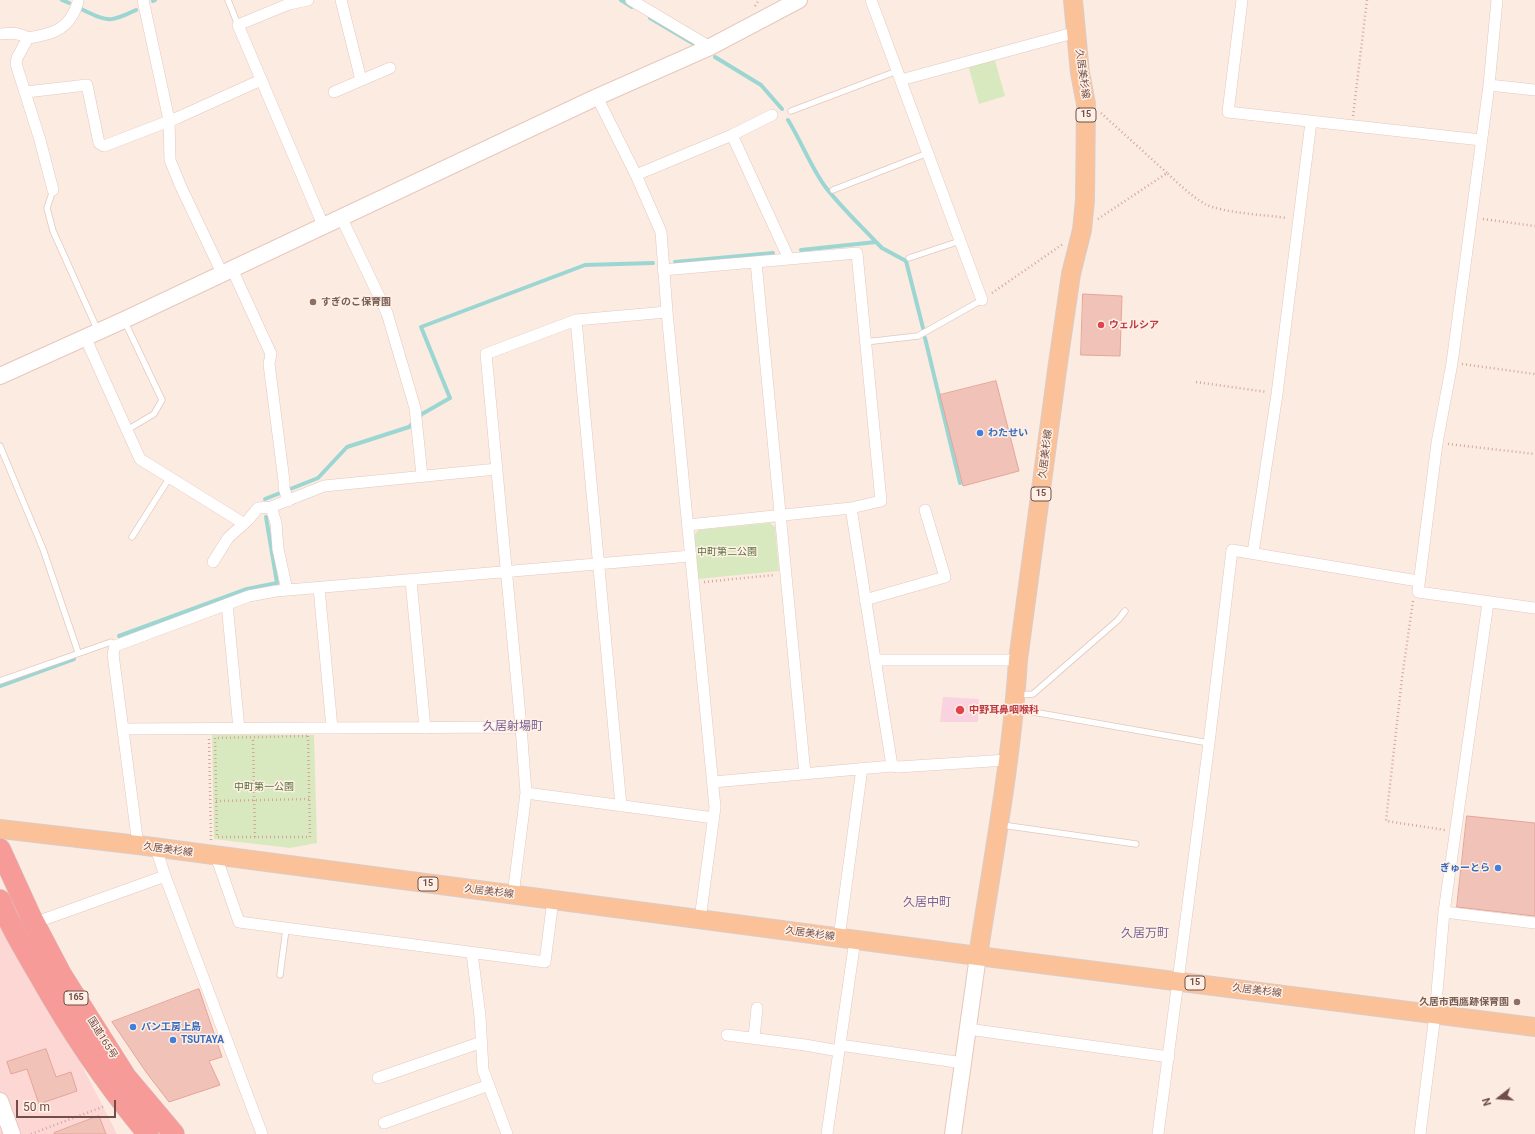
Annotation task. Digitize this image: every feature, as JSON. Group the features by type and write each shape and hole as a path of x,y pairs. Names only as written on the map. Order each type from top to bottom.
{"highway":[{"name":"国道165号","path":"0,849 34,923 61,974 126,1077 174,1134"},
{"name":"国道165号","path":"0,900 6,922 82,1048 127,1109 148,1134"}],"main road":[{"name":"久居美杉線","path":"978,956 1015,702 1018,660 1071,274 1082,230 1086,161 1086,104 1080,73 1073,0"},
{"name":"久居美杉線","path":"0,829 156,848 213,849 513,895 1535,1027"}],"street":[{"path":"0,34 14,32 28,38 46,34 63,27 70,21 78,4 78,0"},
{"path":"143,0 169,120 170,160 181,187 271,354 269,364 286,495"},
{"path":"308,0 289,4 238,25 323,225"},
{"path":"341,0 362,80"},
{"path":"631,0 710,47"},
{"path":"0,376 124,320 597,97 710,47 799,0"},
{"path":"871,0 982,300"},
{"path":"1242,0 1228,112 1481,140"},
{"path":"1418,587 1437,443 1452,363 1489,84 1497,0"},
{"path":"899,76 1076,32"},
{"path":"28,38 17,58 16,64 26,92 53,190"},
{"path":"334,92 390,68"},
{"path":"26,92 87,86 99,143 104,146 177,118 261,80"},
{"path":"1489,84 1535,90"},
{"path":"597,97 636,175 661,232 663,270 715,807 700,919"},
{"path":"636,175 732,134 772,115"},
{"path":"1253,553 1277,394 1300,220 1311,122"},
{"path":"732,134 790,259"},
{"path":"341,217 387,313 415,408 422,476"},
{"path":"663,270 857,253 881,500 851,508 688,525"},
{"path":"756,262 805,774"},
{"path":"513,895 526,794 486,354 576,320 667,312"},
{"path":"576,320 621,806"},
{"path":"91,334 127,430 140,459 243,523"},
{"path":"213,562 228,538 248,520 258,508 271,507 286,495 324,486 497,469"},
{"path":"271,507 276,523 278,549 287,590"},
{"path":"851,508 892,766"},
{"path":"865,600 945,577 925,510"},
{"path":"1158,1134 1209,743 1232,550 1253,553 1488,602 1535,608"},
{"path":"138,846 113,654 115,646 249,596 287,590 691,556"},
{"path":"411,580 425,728"},
{"path":"319,588 332,728"},
{"path":"1420,1134 1435,1015 1444,912 1488,602"},
{"path":"227,604 239,728"},
{"path":"875,660 1018,660"},
{"path":"123,729 521,727"},
{"path":"713,782 862,768 1007,760"},
{"path":"827,1134 839,1048 862,768"},
{"path":"526,794 714,818"},
{"path":"156,848 165,876 262,1134"},
{"path":"213,849 239,922 545,962 553,900"},
{"path":"34,923 165,876"},
{"path":"1444,912 1535,923"},
{"path":"472,953 482,1042 483,1070 508,1134"},
{"path":"953,1134 978,956"},
{"path":"754,1038 758,1008"},
{"path":"968,1029 1169,1057"},
{"path":"728,1035 963,1063"},
{"path":"378,1078 482,1042"},
{"path":"384,1123 489,1084"},
{"path":"0,1101 12,1134"}],"lane":[{"path":"228,0 238,25"},
{"path":"791,111 899,76"},
{"path":"832,190 928,153"},
{"path":"53,190 46,208 91,334"},
{"path":"909,258 960,241"},
{"path":"865,342 918,336 982,300"},
{"path":"124,320 162,400 154,414 127,430"},
{"path":"0,446 43,549 78,652"},
{"path":"132,537 170,477"},
{"path":"1015,702 1033,694 1118,620 1125,611"},
{"path":"0,681 78,652 78,654 111,642 115,646"},
{"path":"1015,702 1209,743"},
{"path":"998,825 1136,844"},
{"path":"280,974 286,929"}],"path":[{"path":"1352,126 1367,0"},
{"path":"1086,104 1101,113 1167,173 1196,198 1207,205 1231,211 1300,220"},
{"path":"982,300 1167,173"},
{"path":"1471,218 1535,226"},
{"path":"1452,363 1535,374"},
{"path":"1196,382 1277,394"},
{"path":"1437,443 1535,454"},
{"path":"693,583 786,574"},
{"path":"1418,587 1413,600 1409,625 1386,821 1455,831"},
{"path":"209,729 213,849"},
{"path":"308,736 309,799 310,837 217,838 215,738 308,736"},
{"path":"253,737 255,837"},
{"path":"216,801 309,799"},
{"path":"31,1134 110,1104"}],"shaded area":[{"name":"中野耳鼻咽喉科","path":"943,697 979,699 978,722 940,722"},
{"path":"8,922 117,1134 0,1134 0,925"}],"green space":[{"path":"994,57 1005,96 979,104 968,65"},
{"name":"中町第二公園","path":"770,523 775,527 779,571 698,579 694,536 698,530"},
{"name":"中町第一公園","path":"212,735 314,735 317,843 290,848 214,839"}],"building":[{"name":"ウェルシア","path":"1083,294 1122,296 1120,356 1081,355"},
{"name":"わたせい","path":"996,381 1019,471 963,486 940,395"},
{"name":"ぎゅーとら","path":"1467,816 1535,823 1535,916 1457,907"},
{"path":"199,989 222,1057 209,1061 220,1085 169,1102 146,1072 112,1022"},
{"path":"46,1049 56,1077 71,1072 77,1091 39,1104 27,1069 11,1074 7,1062"},
{"path":"99,1116 106,1134 54,1134 54,1133"}],"waterway":[{"path":"62,0 69,3"},
{"path":"621,0 632,7"},
{"path":"81,9 108,19 114,19 136,10"},
{"path":"650,18 694,44"},
{"path":"715,57 761,85 782,109"},
{"path":"788,120 824,185 849,214 882,248 906,261 923,328"},
{"path":"801,250 876,242"},
{"path":"675,262 773,253"},
{"path":"419,417 450,398 421,327 585,265 653,263"},
{"path":"925,338 960,483"},
{"path":"265,499 318,478 347,447 409,427 414,422"},
{"path":"119,636 247,589 277,583 266,517"},
{"path":"0,686 74,659"}],"place":[{"name":"すぎのこ保育園","path":"313,302"},
{"name":"ウェルシア","path":"1101,325"},
{"name":"わたせい","path":"980,433"},
{"name":"中野耳鼻咽喉科","path":"960,710"},
{"name":"ぎゅーとら","path":"1498,868"},
{"name":"久居市西鷹跡保育園","path":"1517,1002"},
{"name":"パン工房上島","path":"133,1027"},
{"name":"TSUTAYA","path":"173,1040"}],"district":[{"name":"久居射場町","path":"513,727"},
{"name":"久居中町","path":"927,903"},
{"name":"久居万町","path":"1145,934"}]}
